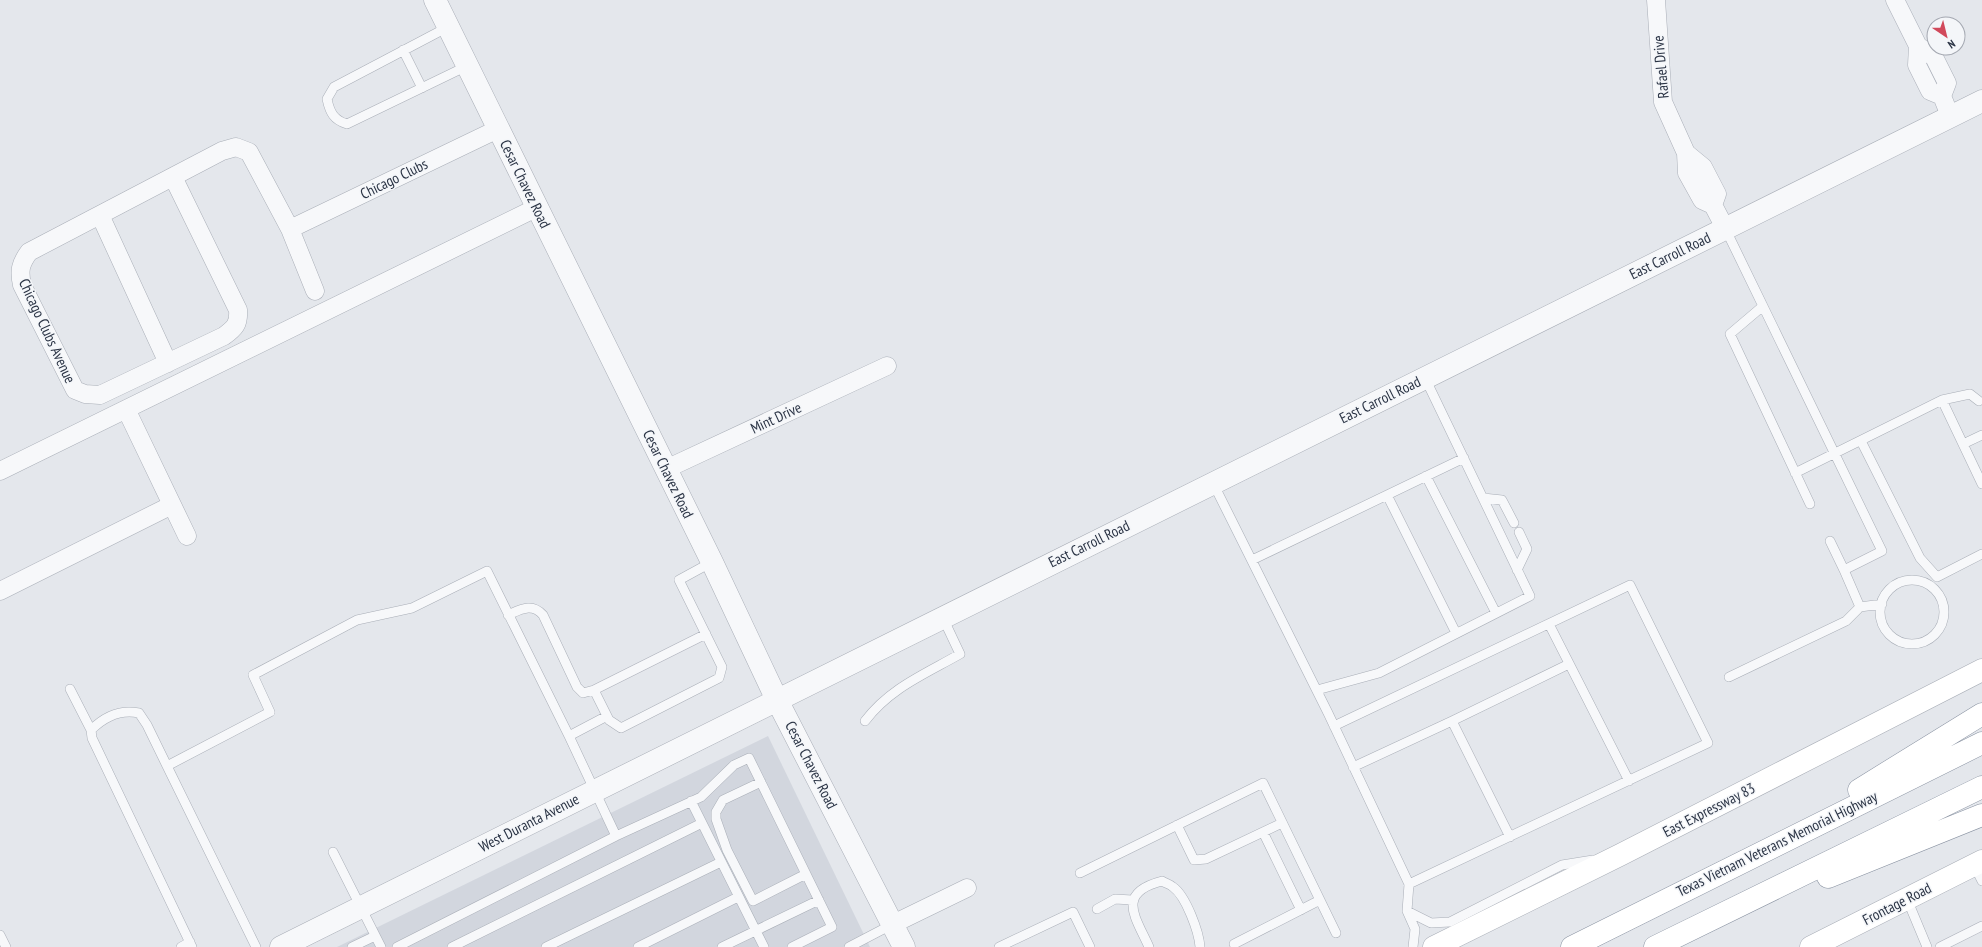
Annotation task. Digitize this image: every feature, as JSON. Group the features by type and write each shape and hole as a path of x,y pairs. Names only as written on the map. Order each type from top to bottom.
{"main road":[{"name":"East Expressway 83","path":"1434,947 1620,855 1982,670"},
{"path":"1743,861 1982,714"},
{"name":"Texas Vietnam Veterans Memorial Highway","path":"1572,947 1982,743"},
{"path":"1655,947 1982,787"},
{"path":"1655,947 1982,815"},
{"name":"Frontage Road","path":"1811,947 1907,899 1979,869"}],"street":[{"name":"Cesar Chavez Road","path":"435,0 536,208 712,562 777,700 904,947"},
{"name":"Rafael Drive","path":"1656,0 1663,102 1686,153 1703,167 1704,187 1717,194 1713,205 1725,228"},
{"path":"1895,0 1918,46 1934,57 1947,84 1942,96 1950,116"},
{"path":"1918,46 1917,65 1930,91 1942,96"},
{"path":"1925,80 1941,72"},
{"name":"East Carroll Road","path":"777,700 1982,101"},
{"name":"Chicago Clubs","path":"290,229 498,129"},
{"name":"Chicago Clubs Avenue","path":"173,177 238,310 239,320 236,328 224,336 100,395 85,394 75,390 22,285 19,271 22,260 29,252 222,151 236,148 249,152 290,229 315,291"},
{"path":"0,471 536,208"},
{"path":"100,215 168,363"},
{"name":"Mint Drive","path":"666,469 886,366"},
{"path":"126,409 187,536"},
{"path":"0,591 172,505"},
{"name":"West Duranta Avenue","path":"281,947 777,700"},
{"path":"893,924 967,888"}],"lane":[{"path":"448,28 334,87 327,100 329,109 338,121 347,124 467,66"},
{"path":"403,50 422,88"},
{"path":"1725,228 1882,551 1844,570"},
{"path":"1763,306 1730,334 1810,504"},
{"path":"1317,690 1379,674 1530,596 1425,378"},
{"path":"1795,473 1942,400 1970,394 1979,401"},
{"path":"1942,400 1982,484"},
{"path":"1963,444 1982,435"},
{"path":"1861,441 1920,558 1937,577"},
{"path":"1252,560 1464,458"},
{"path":"1426,476 1496,613"},
{"path":"1213,483 1317,690 1409,884 1407,911 1415,929 1413,947"},
{"path":"1388,495 1456,633"},
{"path":"1483,498 1502,500 1514,524"},
{"path":"1517,570 1528,549 1519,532"},
{"path":"1830,541 1860,607"},
{"path":"1930,586 1937,577 1982,554"},
{"path":"594,690 609,720 621,728 719,678 722,667 679,580 712,562"},
{"path":"167,766 270,712 252,675 357,620 412,608 487,571 569,736 616,836"},
{"path":"1913,580 1923,582 1930,586 1939,595 1943,604 1944,614 1942,624 1936,633 1928,640 1918,644 1908,644 1897,640 1889,634 1883,625 1880,615 1882,604 1886,594 1893,587 1902,582 1913,580"},
{"path":"1334,726 1630,585 1708,743 1409,884"},
{"path":"1729,677 1846,621 1860,607 1882,604"},
{"path":"508,614 528,607 537,609 543,615 577,687 583,693 594,690 706,634"},
{"path":"865,721 874,709 894,691 960,654 943,617"},
{"path":"1549,624 1629,781"},
{"path":"1353,767 1569,664"},
{"path":"70,689 91,730 92,738 191,945 181,947"},
{"path":"91,730 98,723 113,714 127,710 140,712 256,947"},
{"path":"569,736 607,716"},
{"path":"1452,721 1510,837"},
{"path":"398,947 616,836 701,797 734,765 749,758 832,927 792,947"},
{"path":"753,901 727,850 716,819 716,812 724,800 761,782"},
{"path":"1080,873 1263,783 1336,933"},
{"path":"691,802 764,947"},
{"path":"452,947 702,823"},
{"path":"1177,826 1194,860 1206,859 1282,823"},
{"path":"1263,832 1301,910"},
{"path":"333,852 381,947"},
{"path":"1407,911 1431,923 1450,922 1562,865 1620,855"},
{"path":"546,947 721,862"},
{"path":"743,906 806,874"},
{"path":"1149,947 1134,913 1132,900 1136,893 1151,884 1162,881 1174,887 1196,926 1200,947"},
{"path":"638,947 738,897"},
{"path":"1097,909 1115,899 1132,900"},
{"path":"1907,899 1927,947"},
{"path":"722,947 819,900"},
{"path":"1234,944 1320,900"},
{"path":"999,947 1073,912 1090,947"},
{"path":"849,947 893,924"},
{"path":"1940,947 1982,926"},
{"path":"0,935 6,947"},
{"path":"352,947 375,936"}],"shaded area":[{"path":"768,736 870,947 337,947"}]}
